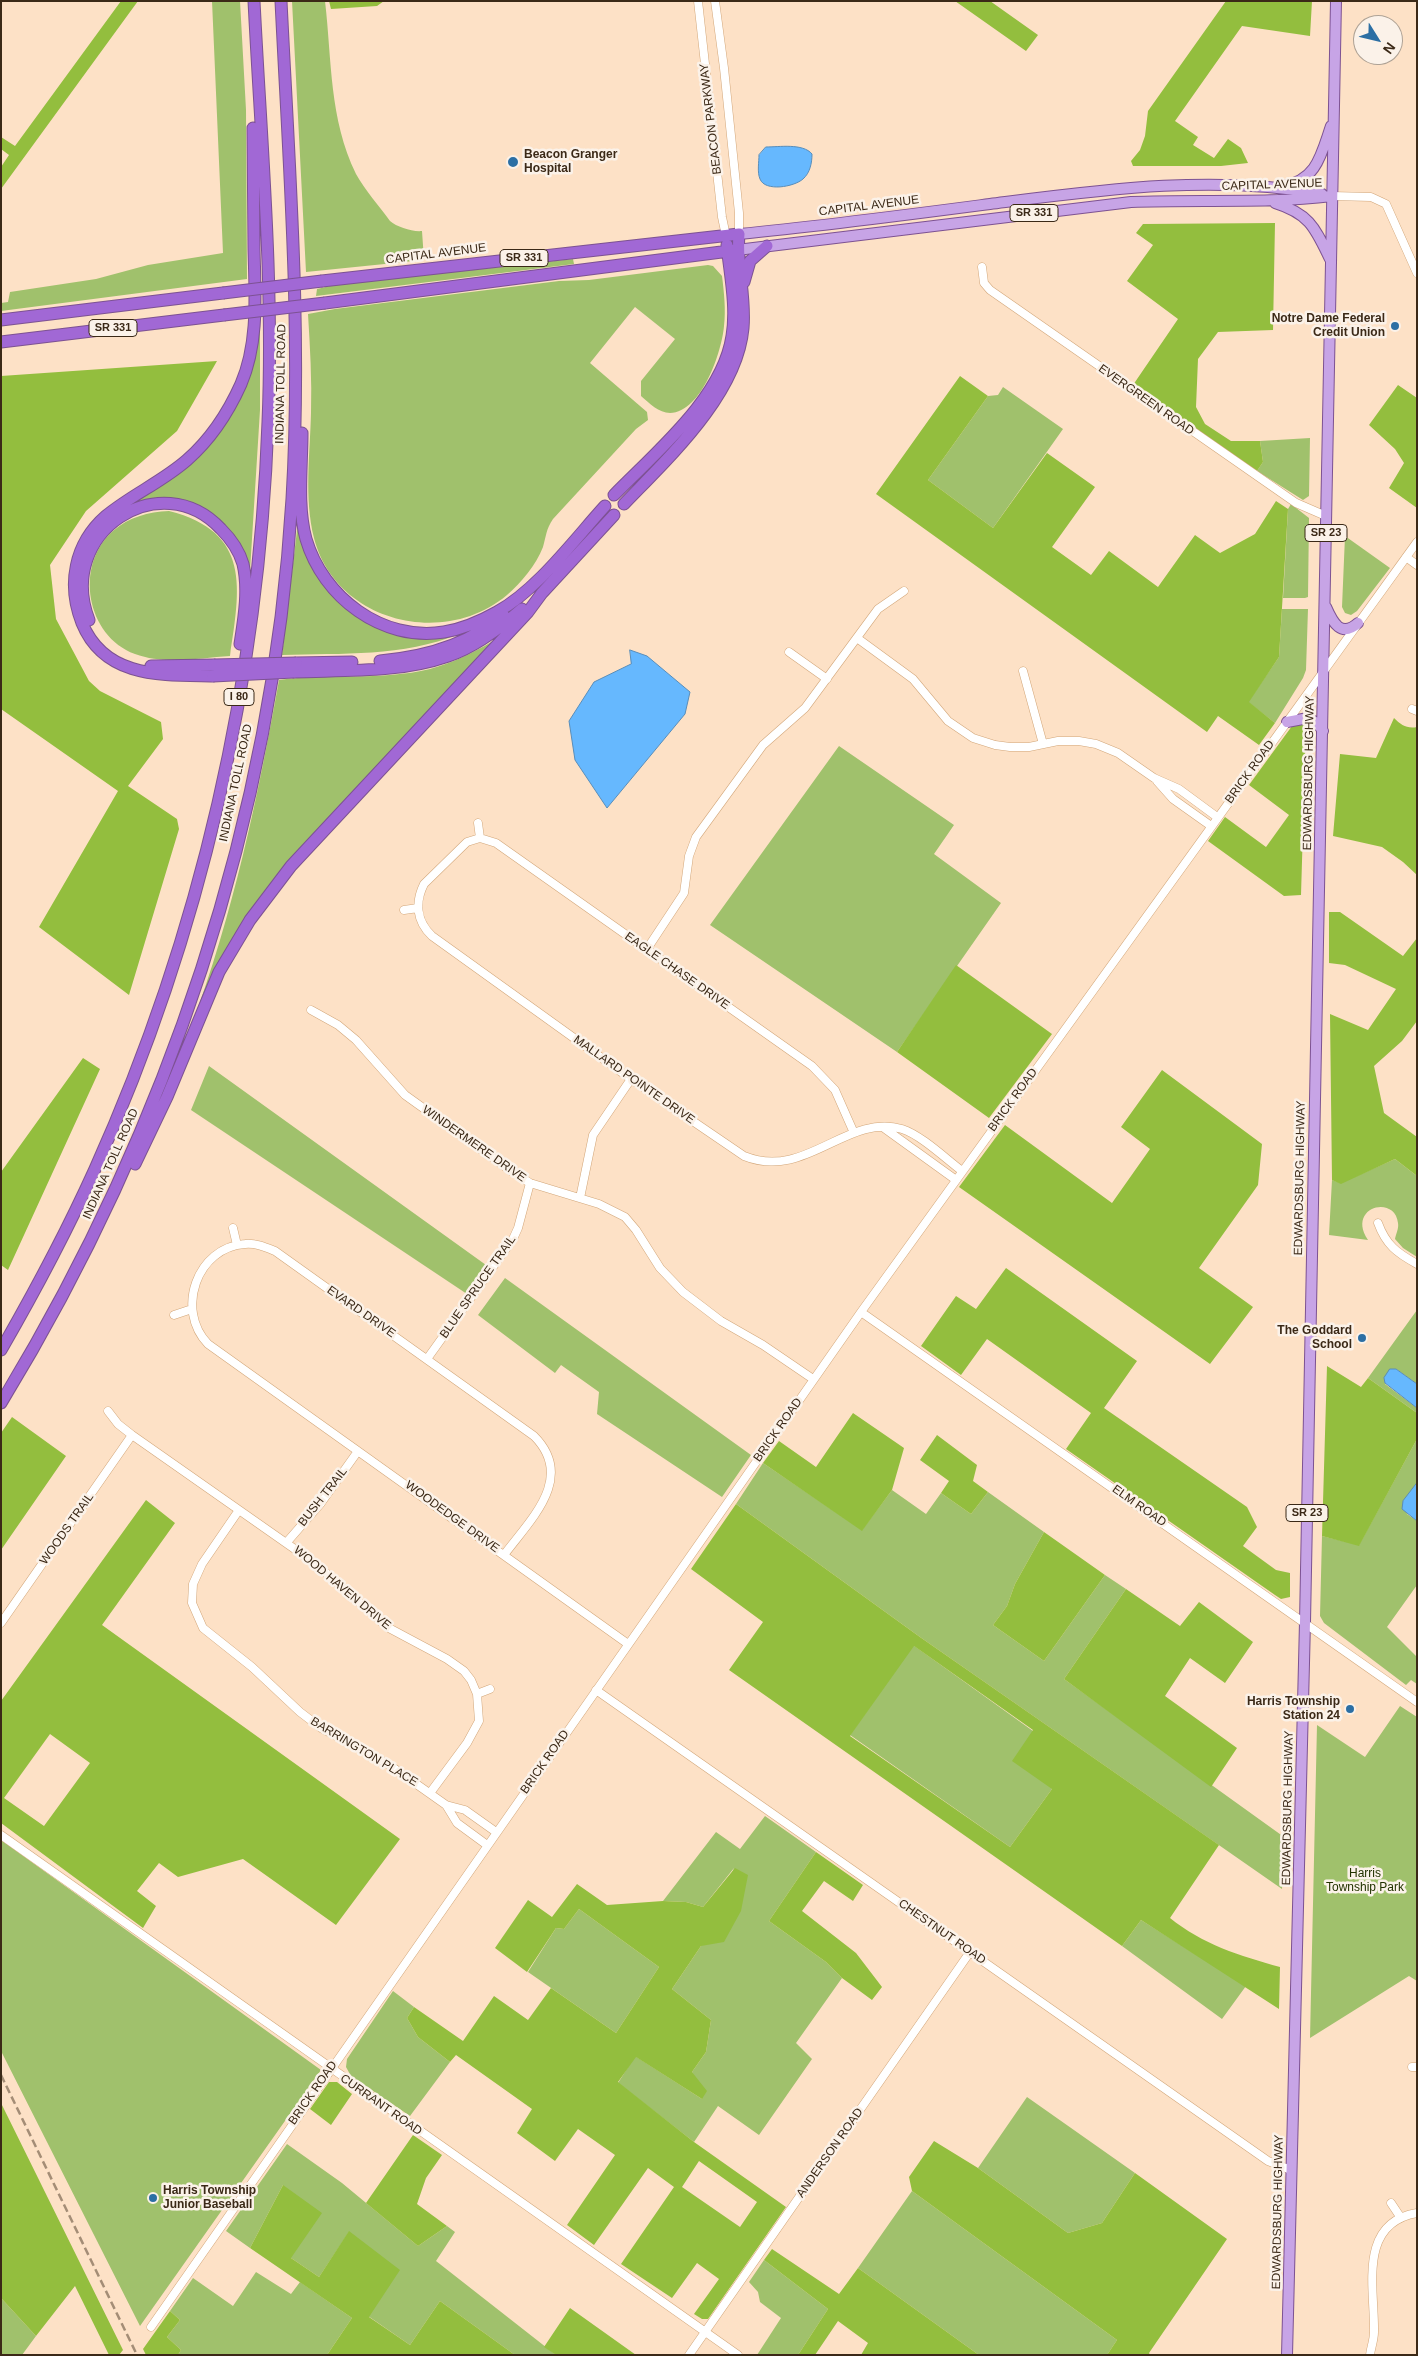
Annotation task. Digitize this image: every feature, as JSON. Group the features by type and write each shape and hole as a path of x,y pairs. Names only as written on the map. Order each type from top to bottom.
{"highway":[{"name":"INDIANA TOLL ROAD","path":"1,1350 43,1276 95,1170 146,1045 195,896 230,752 255,602 261,546 268,420 270,353 254,1"},
{"name":"INDIANA TOLL ROAD","path":"1,1403 50,1320 90,1244 150,1112 185,1020 216,921 244,813 266,710 285,573 292,501 296,354 281,1"},
{"path":"258,82 253,122 255,304 252,344 242,382 227,412 207,440 186,461 163,479 106,516 90,534 79,555 74,580 75,605 84,628 94,642 114,660 150,674 295,667 424,655 464,641 497,620 526,592 605,506"},
{"path":"614,495 701,404 721,373 730,348 733,326 732,250 739,234"},
{"name":"CAPITAL AVENUE","path":"1,320 322,281 739,234"},
{"path":"726,236 732,250 742,301"},
{"path":"624,504 708,411 726,383 736,362 742,338 742,301 746,272 750,262 767,246"},
{"name":"CAPITAL AVENUE","path":"1,342 325,303 732,250"},
{"path":"296,354 302,397 302,511 306,537 315,564 328,584 347,603 370,619 394,628 418,632 444,632 473,624 499,611 526,592"},
{"path":"214,671 138,664 124,658 106,645 94,630 83,604 81,582 85,562 93,543 108,525 126,513 150,505 171,504 194,510 216,523 234,542 243,564 246,592 232,706 230,752"},
{"path":"90,1244 121,1192 167,1098 219,972 250,920 292,866 528,612 542,593 614,514"},
{"path":"295,667 395,667 449,656 492,633 542,593"}],"main road":[{"name":"EDWARDSBURG HIGHWAY","path":"1287,2355 1305,1622 1336,1"},
{"path":"1267,188 1298,182 1308,176 1323,151 1334,111"},
{"name":"CAPITAL AVENUE","path":"739,234 829,225 1130,187 1184,185 1267,188 1297,190 1332,196"},
{"name":"CAPITAL AVENUE","path":"732,250 1131,202 1297,200 1332,196"},
{"path":"1267,200 1289,208 1308,219 1331,261"},
{"path":"1324,603 1330,617 1338,627 1350,630 1358,624"},
{"path":"1287,722 1308,718 1317,723 1323,731"}],"street":[{"name":"BEACON PARKWAY","path":"698,1 722,217 726,236"},
{"name":"BEACON PARKWAY","path":"715,1 739,213 739,234"},
{"path":"1332,196 1371,197 1386,204 1417,273"},
{"name":"EVERGREEN ROAD","path":"982,268 984,283 990,290 1296,503 1326,516"},
{"name":"BRICK ROAD","path":"151,2327 861,1312 1210,826 1415,547"},
{"path":"1406,557 1417,565"},
{"path":"647,949 684,893 688,856 696,836 762,745 805,708 878,609 904,591"},
{"path":"857,638 913,679 939,712 961,732 973,738 995,746 1010,747 1078,741 1096,744 1118,753 1154,778 1179,789 1217,817"},
{"path":"789,652 827,679"},
{"path":"1023,671 1043,744"},
{"path":"1154,778 1173,799 1210,826"},
{"path":"404,910 418,908 420,892 424,884 459,849 477,839 478,823"},
{"name":"EAGLE CHASE DRIVE","path":"477,839 496,843 819,1072 835,1090 854,1133"},
{"name":"MALLARD POINTE DRIVE","path":"418,908 421,922 432,936 631,1079 737,1152 761,1162 791,1160 854,1133 884,1128 903,1130 912,1134 962,1171"},
{"name":"WINDERMERE DRIVE","path":"311,1010 338,1025 356,1040 405,1095 510,1171 530,1183 608,1207 625,1217 636,1230 660,1268 682,1292 722,1321 763,1344 814,1379"},
{"path":"580,1198 593,1135 631,1079"},
{"path":"884,1128 956,1180"},
{"name":"BLUE SPRUCE TRAIL","path":"427,1359 513,1239 518,1228 530,1183"},
{"path":"1378,1223 1383,1238 1390,1247 1417,1264"},
{"path":"174,1315 192,1310 193,1292 202,1271 220,1253 237,1245 233,1228"},
{"name":"EVARD DRIVE","path":"237,1245 254,1244 275,1251 534,1436 548,1456 552,1474 548,1494 504,1555"},
{"name":"WOODEDGE DRIVE","path":"192,1310 196,1326 208,1344 628,1644"},
{"name":"ELM ROAD","path":"861,1312 1417,1702"},
{"name":"WOOD HAVEN DRIVE","path":"108,1411 118,1424 132,1435 287,1542 323,1570 367,1612 387,1627 456,1665 471,1680 477,1694 479,1714 476,1729 430,1793"},
{"name":"WOODS TRAIL","path":"1,1623 132,1435"},
{"name":"BUSH TRAIL","path":"287,1542 321,1503 358,1450"},
{"name":"BARRINGTON PLACE","path":"239,1510 202,1564 192,1584 192,1603 203,1628 252,1666 300,1712 321,1728 388,1764 430,1793 446,1805 457,1823 487,1845"},
{"path":"477,1694 490,1689"},
{"name":"CHESTNUT ROAD","path":"596,1690 1268,2161 1291,2170"},
{"name":"BARRINGTON PLACE","path":"446,1805 465,1810 496,1832"},
{"name":"CURRANT ROAD","path":"1,1835 330,2069 738,2355"},
{"name":"ANDERSON ROAD","path":"690,2355 970,1952"},
{"path":"1391,2203 1401,2218"},
{"path":"1370,2355 1374,2334 1372,2265 1374,2250 1380,2237 1401,2218 1417,2213"}],"green space":[{"path":"121,1 138,1 1,189 1,167 9,155 1,149 1,137 15,146"},
{"path":"212,1 240,1 246,110 247,279 1,311 1,303 8,302 10,292 96,279 148,265 223,253"},
{"path":"292,1 325,1 336,110 347,153 356,174 390,221 405,229 422,231 424,260 306,272"},
{"path":"329,1 384,1 377,6 331,9"},
{"path":"955,1 990,1 1038,35 1026,51"},
{"path":"1226,1 1312,1 1310,36 1242,26 1175,121 1198,137 1193,145 1214,158 1228,139 1241,148 1248,163 1221,166 1133,166 1131,161 1140,150 1145,136 1148,111"},
{"path":"1275,223 1273,330 1218,332 1198,359 1196,407 1205,424 1231,441 1260,441 1263,462 1257,471 1133,385 1178,319 1127,281 1153,245 1136,233 1143,224"},
{"path":"573,259 574,264 316,296 317,289 334,285"},
{"path":"708,265 713,266 722,276 725,320 719,350 701,392 681,410 670,413 658,409 641,396 641,381 675,339 635,307 590,363 647,412 648,420 636,429 553,519 543,547 532,567 507,595 481,611 453,621 423,623 394,618 367,607 344,590 326,566 314,538 311,523 308,492 311,388 308,314 559,281 589,280"},
{"path":"260,318 260,410 250,571 224,525 203,509 138,503 136,500 219,431"},
{"path":"217,361 177,431 86,511 50,565 56,619 89,681 100,691 161,722 163,739 128,786 177,819 179,829 129,995 39,927 118,791 1,709 1,376"},
{"path":"960,376 988,396 928,480 993,528 1047,453 1095,487 1052,547 1091,575 1109,551 1158,587 1195,535 1220,553 1255,534 1276,501 1288,509 1279,657 1249,702 1275,723 1259,745 1218,716 1207,732 876,494"},
{"path":"1398,385 1417,398 1417,508 1389,488 1404,463 1395,449 1369,425"},
{"path":"1003,387 1063,429 993,528 928,480 988,396 998,395"},
{"path":"1310,438 1309,496 1303,500 1257,471 1263,462 1260,441"},
{"path":"1291,504 1309,518 1308,597 1305,598 1283,598 1288,509"},
{"path":"169,511 196,521 215,533 227,548 234,566 237,586 230,656 170,660 135,654 118,645 105,632 96,616 91,599 90,580 93,562 101,545 113,531 132,519 146,514"},
{"path":"298,522 309,558 372,623 459,632 459,634 416,647 394,650 350,654 282,655"},
{"path":"1345,536 1390,568 1357,611 1351,615 1345,613 1342,607"},
{"path":"1282,609 1308,609 1306,670 1275,723 1248,702 1279,657"},
{"path":"493,641 295,857 191,1027 220,942 232,899 253,812 279,680 411,673 446,664 470,654"},
{"path":"1394,718 1404,726 1417,727 1417,875 1382,847 1333,836 1340,754 1376,758"},
{"path":"1298,723 1306,726 1301,895 1284,896 1208,841 1225,817 1266,847 1289,815 1249,785 1292,726"},
{"path":"839,746 954,825 934,854 1001,903 897,1052 710,925"},
{"path":"1329,912 1340,912 1403,956 1417,938 1417,1021 1402,1041 1374,1066 1384,1113 1417,1137 1417,1176 1395,1159 1341,1184 1332,1180 1330,1014 1368,1030 1396,989 1345,965 1329,963"},
{"path":"956,965 1052,1034 989,1118 897,1052"},
{"path":"83,1058 100,1069 8,1270 1,1265 1,1172"},
{"path":"209,1066 486,1265 467,1294 191,1110"},
{"path":"1162,1070 1262,1144 1258,1185 1199,1268 1253,1307 1210,1364 959,1187 1005,1125 1112,1203 1150,1149 1121,1127"},
{"path":"1395,1159 1417,1176 1417,1257 1403,1248 1395,1239 1398,1223 1395,1214 1389,1209 1381,1207 1367,1212 1363,1219 1363,1229 1368,1240 1329,1235 1332,1180 1341,1183"},
{"path":"1006,1268 1137,1361 1104,1408 1247,1507 1257,1527 1243,1546 1276,1570 1290,1573 1290,1597 1281,1599 1066,1449 1091,1413 987,1339 961,1375 921,1346 956,1296 976,1309"},
{"path":"505,1278 751,1455 722,1497 597,1414 599,1392 561,1365 555,1373 478,1315"},
{"path":"1417,1310 1417,1384 1396,1369 1385,1384 1417,1408 1417,1413 1368,1378"},
{"path":"1327,1366 1361,1387 1368,1378 1417,1413 1417,1439 1359,1546 1322,1536"},
{"path":"853,1413 904,1448 892,1490 862,1531 763,1463 779,1441 816,1467"},
{"path":"12,1417 66,1456 1,1550 1,1433"},
{"path":"937,1435 977,1465 973,1481 988,1492 971,1514 941,1493 949,1481 920,1460"},
{"path":"1417,1439 1417,1483 1404,1501 1407,1514 1417,1521 1417,1585 1387,1627 1417,1657 1417,1684 1411,1680 1406,1685 1324,1623 1320,1616 1322,1536 1359,1545"},
{"path":"763,1463 862,1530 892,1490 926,1514 941,1493 971,1514 988,1492 1044,1532 1015,1584 1007,1606 993,1625 1044,1661 1105,1575 1126,1589 1064,1679 1284,1837 1282,1889 920,1637 736,1504"},
{"path":"146,1500 175,1523 102,1625 400,1839 336,1925 243,1859 178,1877 159,1863 137,1891 156,1906 143,1928 1,1823 1,1701","holes":["50,1734 90,1763 44,1826 4,1798"]},
{"path":"736,1504 920,1637 1219,1845 1170,1918 1208,1942 1280,1967 1279,2009 1141,1920 1122,1946 729,1670 763,1622 691,1569","holes":["914,1646 1033,1730 1012,1761 1052,1789 1010,1847 850,1736"]},
{"path":"1044,1532 1105,1575 1044,1661 993,1625 1007,1606 1015,1584"},
{"path":"1126,1589 1180,1626 1199,1602 1253,1642 1225,1683 1190,1658 1165,1696 1237,1748 1211,1787 1064,1679"},
{"path":"913,1645 1033,1731 1052,1789 1010,1847 850,1735"},
{"name":"Harris Township Park","path":"1400,1706 1417,1717 1417,1981 1409,1976 1310,2038 1317,1725 1365,1757"},
{"path":"765,1816 816,1852 769,1921 826,1962 842,1978 796,2043 812,2059 759,2135 718,2106 694,2142 618,2083 635,2056 702,2099 692,2072 706,2052 711,2020 672,1989 701,1946 734,1868 703,1907 686,1902 663,1901 716,1832 740,1849"},
{"name":"Harris Township Junior Baseball","path":"1,1840 321,2070 140,2326 1,2051"},
{"path":"816,1852 863,1885 853,1901 824,1881 802,1911 856,1953 882,1987 872,2000 842,1978 826,1962 769,1921"},
{"path":"735,1868 748,1875 741,1911 724,1942 701,1946 672,1989 711,2020 706,2052 692,2072 707,2091 702,2099 636,2057 618,2082 694,2142 786,2207 708,2319 702,2319 694,2314 719,2279 697,2263 672,2298 621,2264 674,2187 648,2168 594,2245 567,2225 615,2155 578,2129 555,2161 517,2133 532,2109 456,2055 450,2062 418,2037 407,2018 414,2007 463,2041 494,1996 528,2020 551,1988 616,2033 659,1967 579,1909 564,1929 556,1928 527,1972 495,1948 528,1900 552,1917 577,1884 607,1905 663,1901 686,1902 703,1907","holes":["699,2161 757,2202 740,2227 682,2187"]},
{"path":"579,1909 659,1967 616,2033 528,1972 556,1928 564,1929"},
{"path":"1141,1920 1246,1986 1222,2019 1122,1946"},
{"path":"393,1991 414,2007 407,2018 418,2037 450,2062 410,2116 351,2076 346,2067 347,2059"},
{"path":"329,2082 337,2082 352,2094 331,2125 310,2109"},
{"path":"1027,2097 1135,2173 1102,2223 1068,2233 978,2168"},
{"path":"1,2103 123,2350 119,2355 109,2355 75,2286 36,2336 1,2298"},
{"path":"413,2135 442,2155 426,2178 417,2204 447,2226 418,2246 366,2203"},
{"path":"934,2141 978,2168 1068,2233 1102,2223 1135,2173 1227,2239 1149,2353 1150,2355 1107,2355 1117,2340 912,2191 909,2177"},
{"path":"287,2144 342,2183 418,2246 447,2226 455,2232 436,2261 556,2355 515,2355 440,2301 410,2345 368,2316 349,2232 319,2277 291,2258 283,2185 250,2248 226,2231"},
{"path":"283,2185 322,2213 291,2258 319,2277 349,2231 400,2270 369,2317 410,2345 440,2301 515,2355 327,2355 352,2318 250,2248"},
{"path":"912,2191 1117,2340 1107,2355 979,2355 858,2268"},
{"path":"772,2249 839,2294 858,2268 979,2355 861,2355 868,2343 838,2321 815,2355 798,2355 828,2309 764,2260"},
{"path":"764,2260 828,2309 798,2355 757,2355 781,2318 760,2302 758,2292 749,2282"},
{"path":"256,2272 291,2294 300,2282 352,2318 327,2355 178,2355 181,2350 167,2337 180,2320 170,2311 193,2278 233,2306"},
{"path":"1,2298 36,2336 22,2355 1,2355"},
{"path":"570,2308 636,2355 556,2355 544,2347"},
{"path":"170,2311 180,2320 167,2337 181,2350 178,2355 146,2355 143,2349"}],"water":[{"path":"791,146 803,148 812,154 809,171 799,182 780,187 768,186 760,179 759,173 759,155 766,147"},
{"path":"630,650 647,656 690,692 685,714 607,808 575,760 569,721 594,682 631,664"},
{"path":"1390,1369 1396,1369 1417,1384 1417,1408 1385,1383 1384,1378"},
{"path":"1417,1483 1417,1521 1402,1509 1403,1501"}],"railway":[{"path":"1,2075 137,2355"}],"place":[{"name":"Beacon Granger Hospital","path":"513,162"},
{"name":"Notre Dame Federal Credit Union","path":"1395,326"},
{"name":"The Goddard School","path":"1362,1338"},
{"name":"Harris Township Station 24","path":"1350,1709"},
{"name":"Harris Township Junior Baseball","path":"153,2198"}]}
